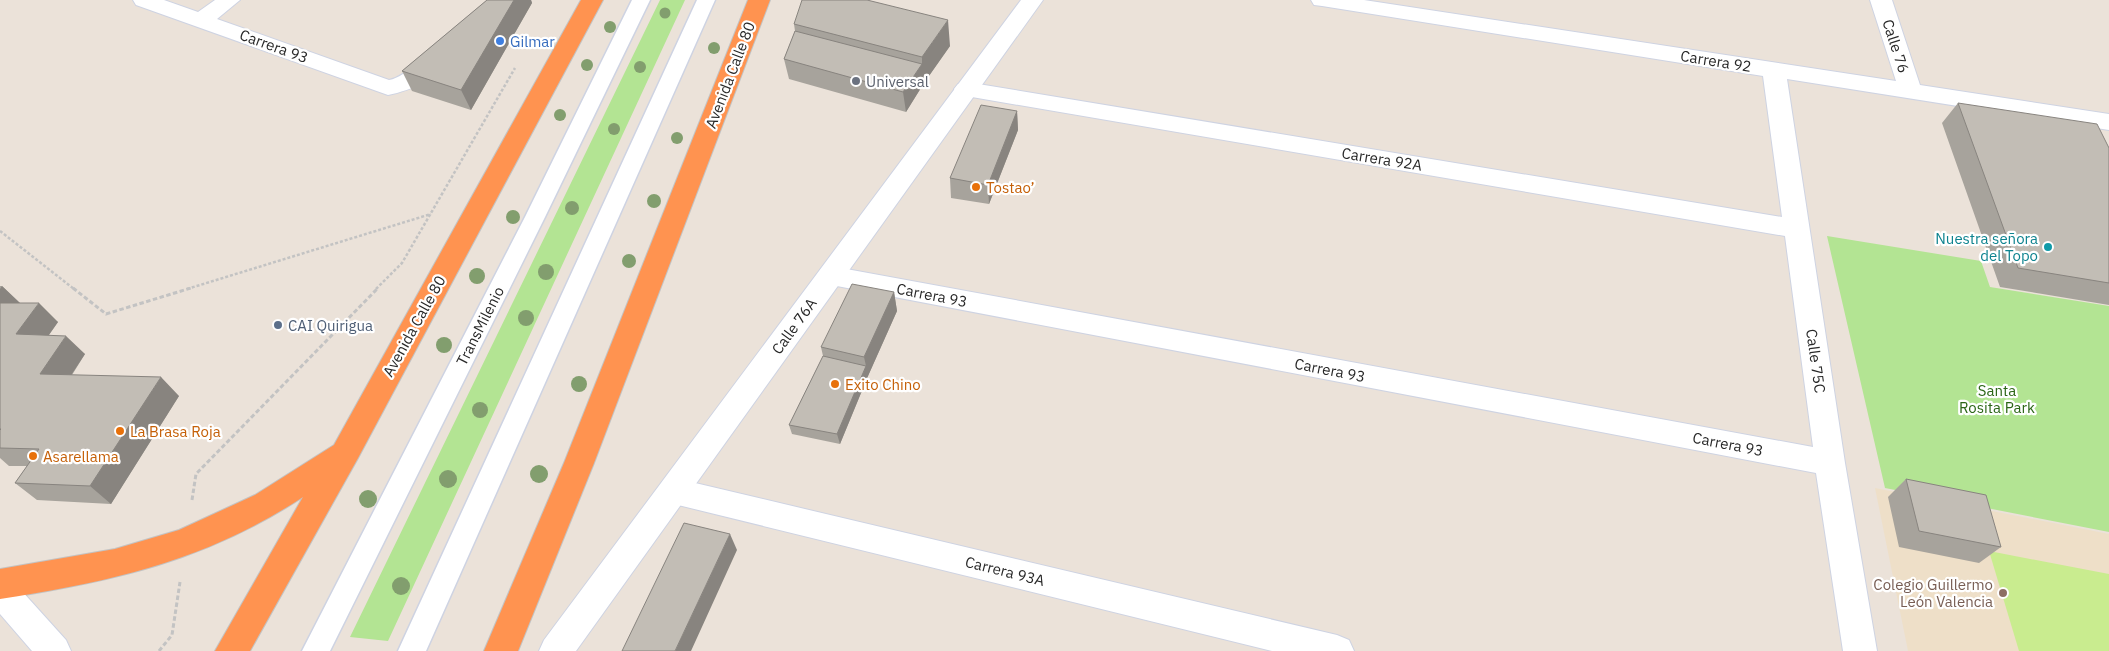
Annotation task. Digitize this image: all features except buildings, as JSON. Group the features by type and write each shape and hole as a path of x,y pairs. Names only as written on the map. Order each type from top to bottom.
{"highway":[{"name":"Avenida Calle 80","path":"232,651 347,449 592,0"},
{"name":"Avenida Calle 80","path":"501,651 579,463 759,0"},
{"path":"0,584 76,572 132,559 186,542 285,493 347,449"}],"street":[{"name":"Carrera 93","path":"144,0 388,88 404,85 418,77 452,45"},
{"path":"201,20 229,0"},
{"name":"Calle 76A","path":"556,651 1032,0"},
{"name":"Carrera 92","path":"1322,0 2109,122"},
{"name":"Calle 76","path":"1881,0 1910,91"},
{"name":"Calle 75C","path":"1774,70 1830,463 1860,651"},
{"name":"Carrera 92A","path":"966,89 1798,229"},
{"name":"Carrera 93","path":"830,276 1830,463"},
{"name":"Carrera 93A","path":"674,491 1283,644 1337,651"},
{"path":"0,590 54,651"}],"lane":[{"name":"TransMilenio","path":"316,651 535,217 640,0"},
{"path":"412,651 618,199 706,0"}],"path":[{"path":"196,474 402,263 432,214 519,60"},
{"path":"0,231 106,314 432,214"},
{"path":"159,651 172,635"}],"shaded area":[{"name":"Colegio Guillermo León Valencia","path":"1875,488 2109,534 2109,651 1908,651"}],"green space":[{"path":"660,0 685,0 388,641 350,637"},
{"name":"Santa Rosita Park","path":"1827,236 1981,261 1990,287 2109,306 2109,532 1885,488"},
{"path":"1989,551 2109,574 2109,651 2019,651"}],"place":[{"name":"Gilmar","path":"500,41"},
{"name":"Universal","path":"856,81"},
{"name":"Tostao’","path":"976,187"},
{"name":"Nuestra señora del Topo","path":"2048,247"},
{"name":"CAI Quirigua","path":"278,325"},
{"name":"Exito Chino","path":"835,384"},
{"name":"La Brasa Roja","path":"120,431"},
{"name":"Asarellama","path":"33,456"},
{"name":"Colegio Guillermo León Valencia","path":"2003,593"}]}
